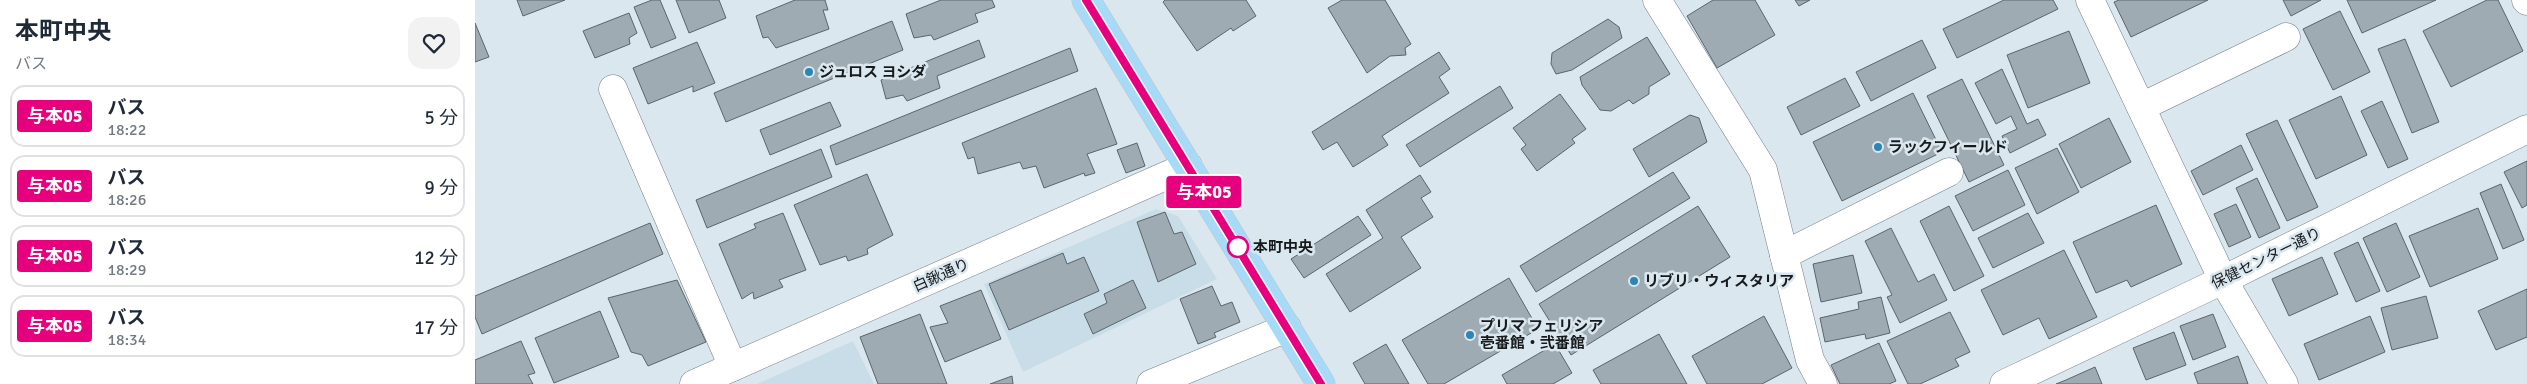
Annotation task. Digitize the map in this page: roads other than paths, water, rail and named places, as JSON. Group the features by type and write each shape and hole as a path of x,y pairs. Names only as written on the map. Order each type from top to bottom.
{"main road":[{"path":"1086,0 1321,384"}],"street":[{"path":"1657,0 1763,170 1810,360 1823,384"},
{"path":"2090,0 2223,280 2285,384"},
{"path":"2141,107 2286,37"},
{"path":"613,88 733,367"},
{"name":"保健センター通り","path":"2004,384 2223,280 2527,129"},
{"name":"白鍬通り","path":"694,384 1188,166"},
{"path":"1783,255 1949,172"},
{"path":"1151,384 1287,328"}],"place":[{"name":"ジュロス ヨシダ","path":"809,72"},
{"name":"ラックフィールド","path":"1878,147"},
{"name":"本町中央","path":"1238,247"},
{"name":"リブリ・ウィスタリア","path":"1634,281"},
{"name":"プリマ フェリシア 壱番館・弐番館","path":"1470,335"}]}
